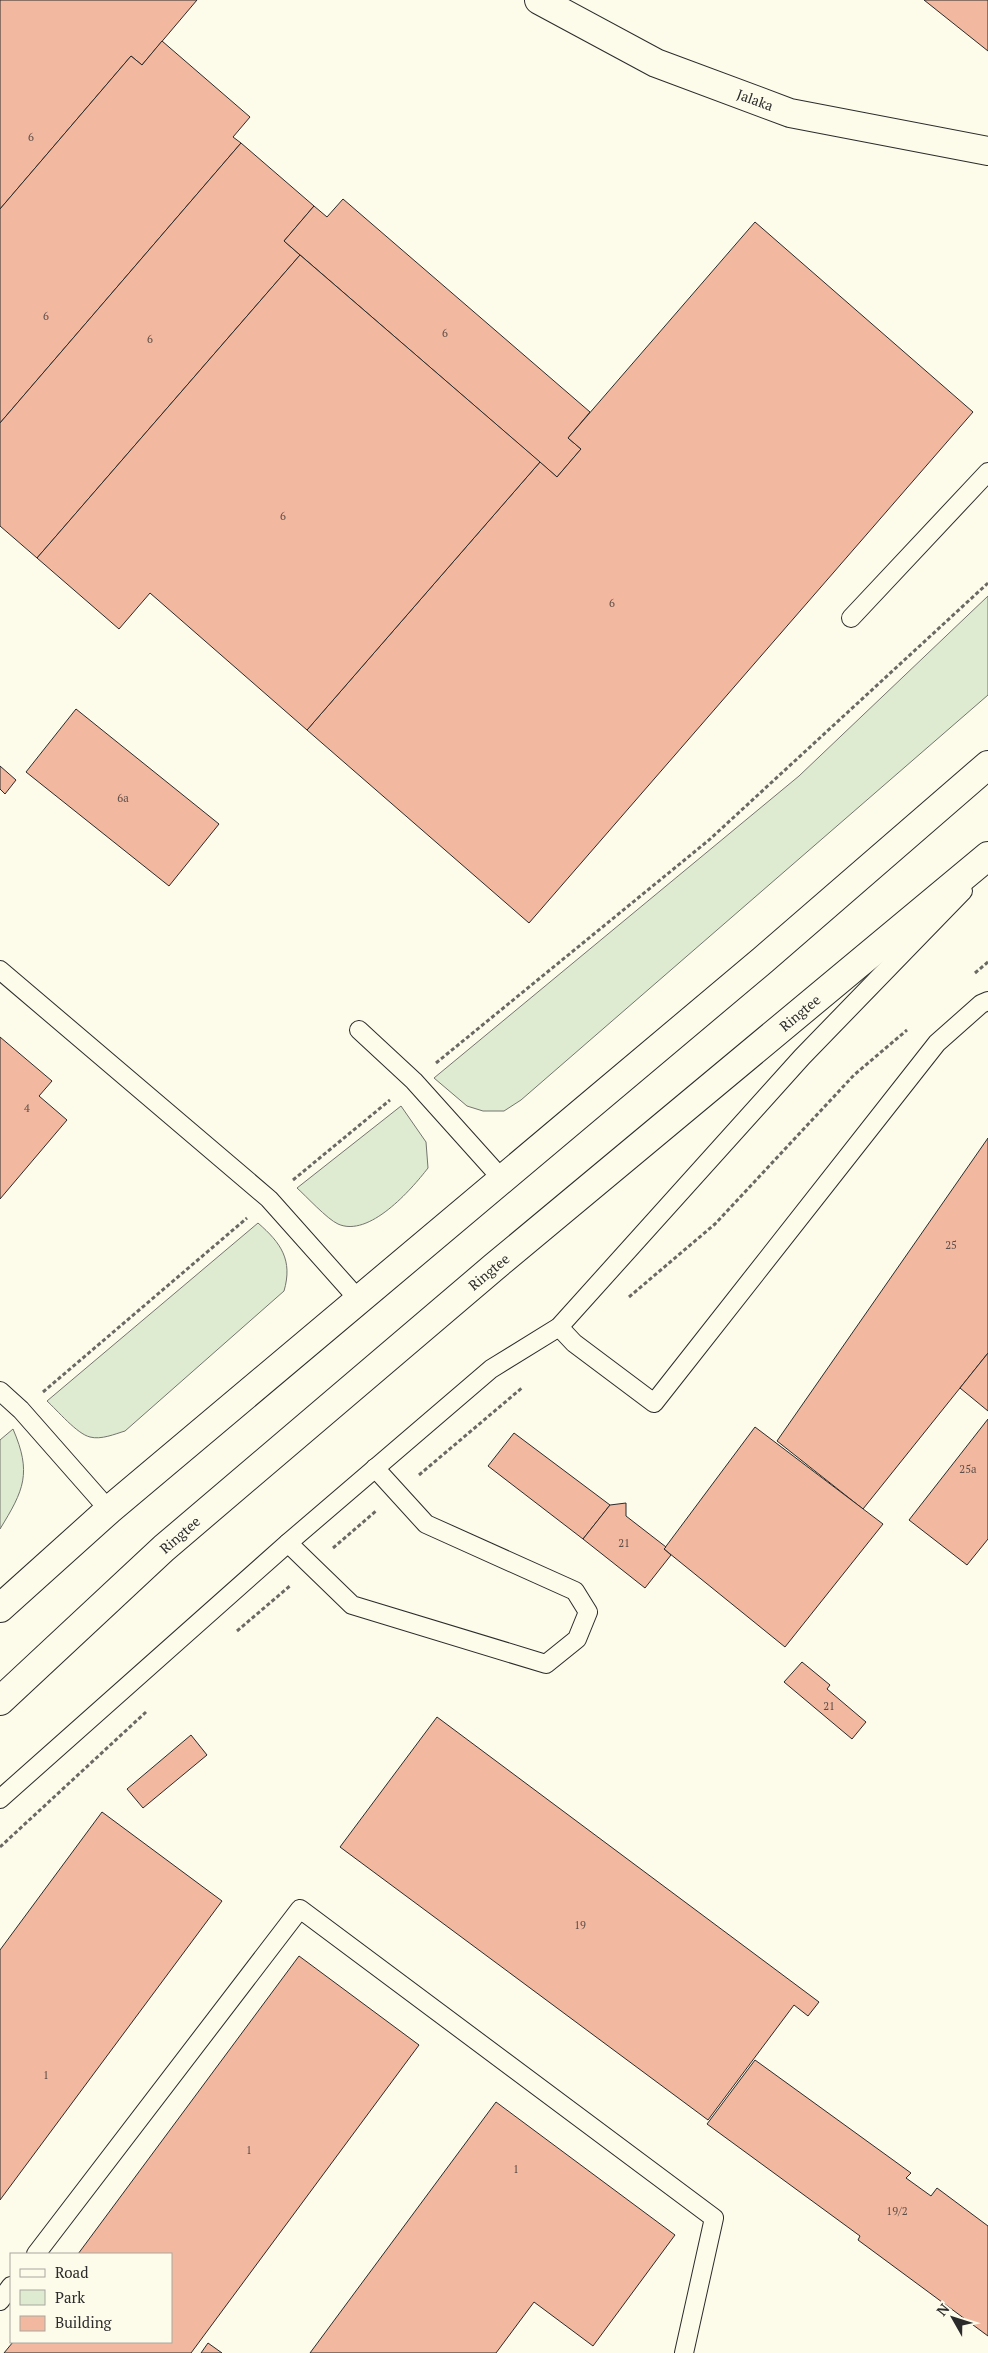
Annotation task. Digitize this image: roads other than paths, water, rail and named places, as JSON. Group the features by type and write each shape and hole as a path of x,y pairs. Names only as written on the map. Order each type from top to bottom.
{"main road":[{"name":"Jalaka","path":"539,0 656,63 790,113 988,151"},
{"path":"0,1608 109,1510 763,960 988,765"},
{"name":"Ringtee","path":"0,1701 179,1535 502,1261 988,856"}],"lane":[{"path":"851,618 988,472"},
{"path":"0,1799 288,1543 491,1369 559,1327 802,1058 988,866"},
{"path":"0,970 270,1199 359,1300"},
{"path":"559,1327 574,1343 654,1403 937,1043 981,1004 988,1001"},
{"path":"358,1030 414,1081 502,1179"},
{"path":"0,1391 22,1410 109,1510"},
{"path":"288,1543 352,1605 546,1664 577,1639 588,1612 575,1592 426,1524 375,1468"},
{"path":"37,2253 300,1909 714,2218 684,2353"},
{"path":"0,2301 10,2287"}]}
